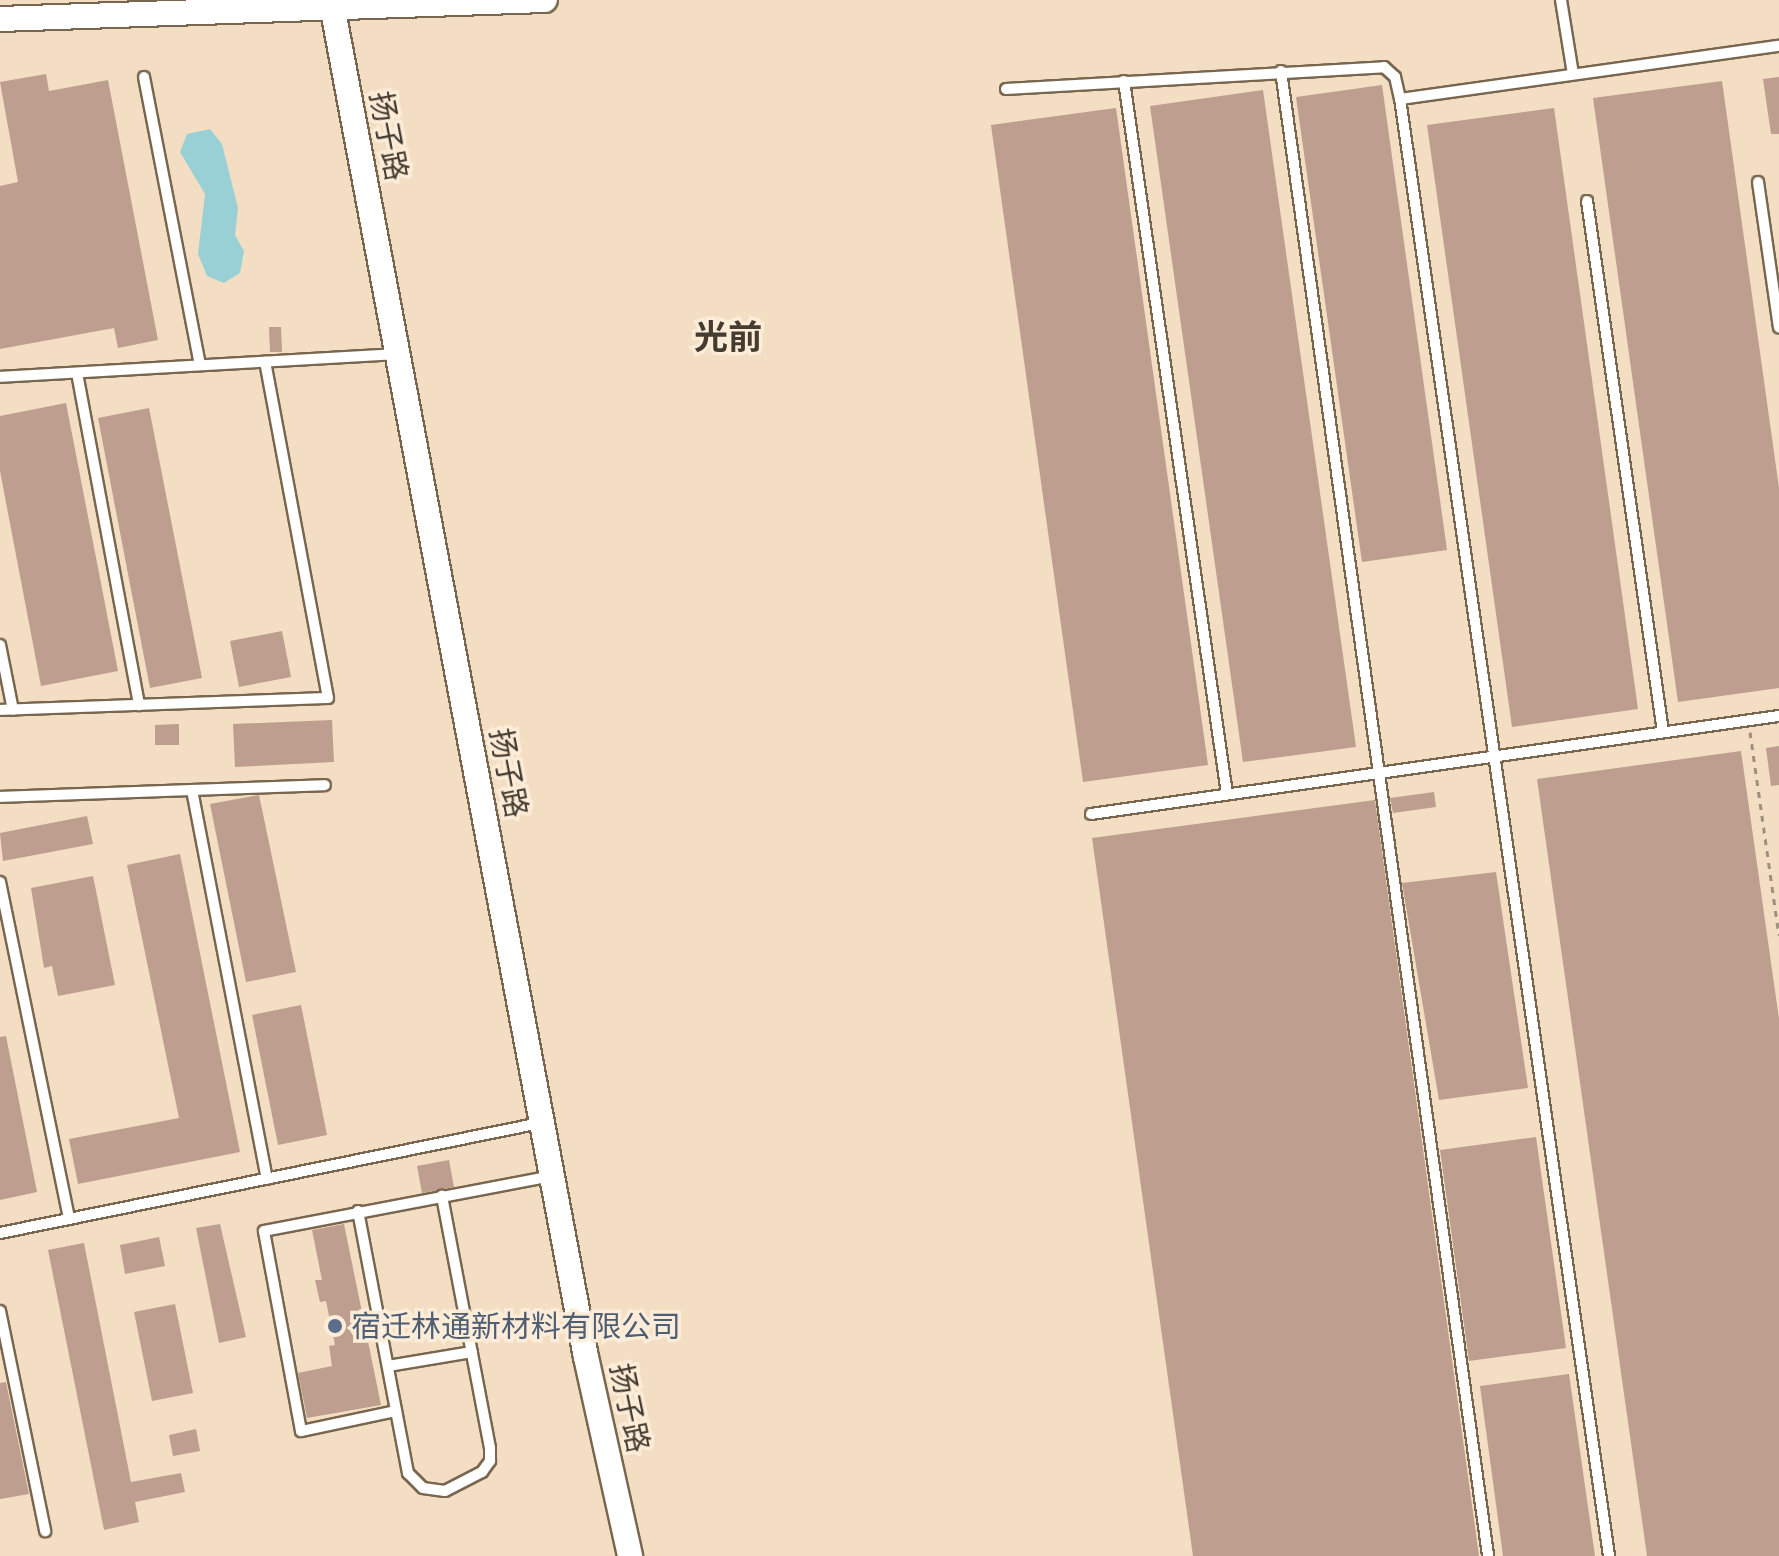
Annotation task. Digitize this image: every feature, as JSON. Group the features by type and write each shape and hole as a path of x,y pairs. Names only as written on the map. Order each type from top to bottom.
{"street":[{"path":"0,19 331,4 545,0"},
{"name":"扬子路","path":"331,4 552,1176 630,1556"}],"lane":[{"path":"1561,0 1573,74"},
{"path":"1400,99 1779,46"},
{"path":"1006,89 1384,67 1395,77 1609,1556"},
{"path":"1281,71 1488,1556"},
{"path":"144,77 200,365"},
{"path":"1124,81 1227,794"},
{"path":"1758,182 1779,327"},
{"path":"1587,201 1663,732"},
{"path":"0,377 397,354"},
{"path":"0,710 328,698 265,362"},
{"path":"77,373 139,705"},
{"path":"0,645 13,710"},
{"path":"1091,814 1779,716"},
{"path":"0,797 325,785"},
{"path":"192,790 267,1179"},
{"path":"0,882 69,1219"},
{"path":"0,1233 542,1123"},
{"path":"396,1411 301,1431 264,1231 552,1176"},
{"path":"358,1211 408,1473 423,1488 445,1491 482,1472 490,1461 490,1448 442,1196"},
{"path":"0,1311 45,1531"},
{"path":"388,1366 472,1352"}],"path":[{"path":"1748,720 1779,935"}],"water":[{"path":"210,129 222,144 238,208 235,235 244,251 240,273 224,283 207,276 198,254 205,194 180,152 187,134"}],"building":[{"path":"46,74 49,91 108,80 158,340 118,348 114,328 0,349 0,186 18,182 0,82"},
{"path":"1779,77 1779,134 1771,134 1763,79"},
{"path":"1722,81 1779,488 1779,688 1678,702 1593,98"},
{"path":"1382,85 1447,550 1362,562 1296,97"},
{"path":"1263,90 1356,747 1243,762 1150,106"},
{"path":"1116,108 1208,765 1083,782 991,125"},
{"path":"1554,108 1638,709 1512,727 1427,125"},
{"path":"269,327 281,327 282,352 270,352"},
{"path":"66,403 118,671 41,686 0,471 0,416"},
{"path":"149,408 202,678 150,688 98,418"},
{"path":"282,631 291,677 239,687 230,641"},
{"path":"332,720 334,762 235,767 233,724"},
{"path":"179,724 179,745 155,745 155,725"},
{"path":"1779,746 1779,785 1771,786 1766,748"},
{"path":"1741,751 1779,1019 1779,1556 1647,1556 1537,779"},
{"path":"1434,792 1436,807 1393,813 1390,798"},
{"path":"259,795 296,972 246,982 210,804"},
{"path":"1375,800 1479,1556 1193,1556 1092,838"},
{"path":"87,816 93,844 3,861 0,833"},
{"path":"180,854 240,1152 78,1184 69,1139 179,1118 127,865"},
{"path":"1496,872 1528,1088 1439,1100 1402,883"},
{"path":"93,876 115,985 58,996 52,966 44,968 31,888"},
{"path":"301,1005 327,1135 278,1145 252,1015"},
{"path":"6,1036 37,1192 0,1200 0,1037"},
{"path":"1536,1137 1566,1348 1469,1361 1440,1150"},
{"path":"449,1160 454,1187 422,1193 417,1166"},
{"path":"220,1224 246,1337 219,1343 196,1228"},
{"path":"344,1224 381,1405 307,1418 298,1373 332,1366 329,1346 335,1345 326,1301 320,1302 315,1280 322,1280 312,1230"},
{"path":"159,1237 165,1266 125,1274 120,1245"},
{"path":"84,1243 131,1482 181,1473 185,1492 135,1502 139,1522 104,1530 48,1250"},
{"path":"175,1304 193,1393 152,1401 134,1312"},
{"path":"1569,1374 1595,1556 1503,1556 1480,1386"},
{"path":"6,1382 29,1494 0,1499 0,1383"},
{"path":"196,1429 200,1451 173,1456 169,1435"}],"place":[{"name":"宿迁林通新材料有限公司","path":"335,1326"}],"district":[{"name":"光前","path":"728,337"}]}
